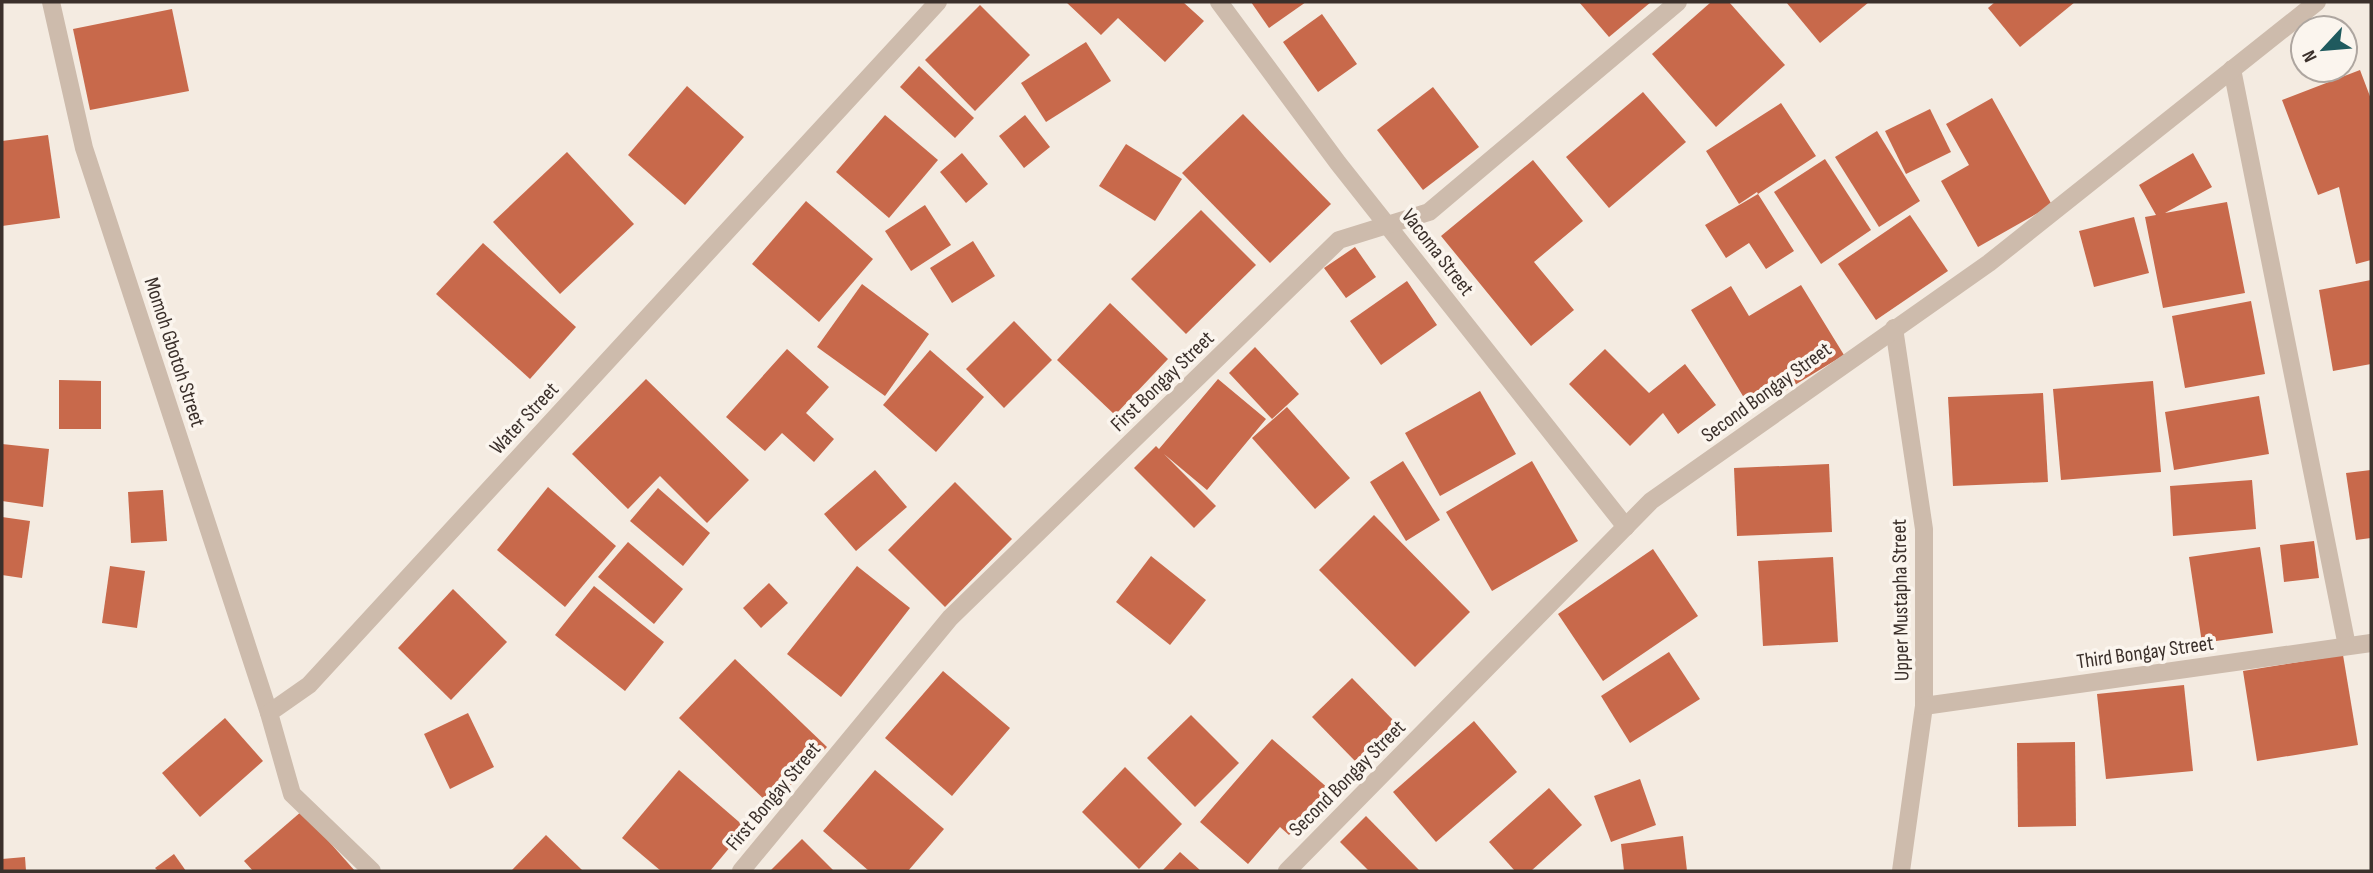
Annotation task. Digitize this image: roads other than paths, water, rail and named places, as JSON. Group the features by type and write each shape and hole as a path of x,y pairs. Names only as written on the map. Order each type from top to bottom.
{"street":[{"name":"Momoh Gbotoh Street","path":"51,2 84,148 269,713"},
{"name":"Water Street","path":"269,713 309,685 938,2"},
{"name":"Vacoma Street","path":"1219,2 1338,163 1626,527"},
{"name":"First Bongay Street","path":"741,871 950,618 1339,240 1429,212 1678,2"},
{"name":"Second Bongay Street","path":"1287,871 1651,501 1989,263 2317,2"},
{"path":"2232,69 2347,646"},
{"name":"Upper Mustapha Street","path":"1894,328 1924,529 1924,706 1901,871"},
{"name":"Third Bongay Street","path":"1924,706 2371,642"},
{"path":"269,713 292,794 372,871"}]}
